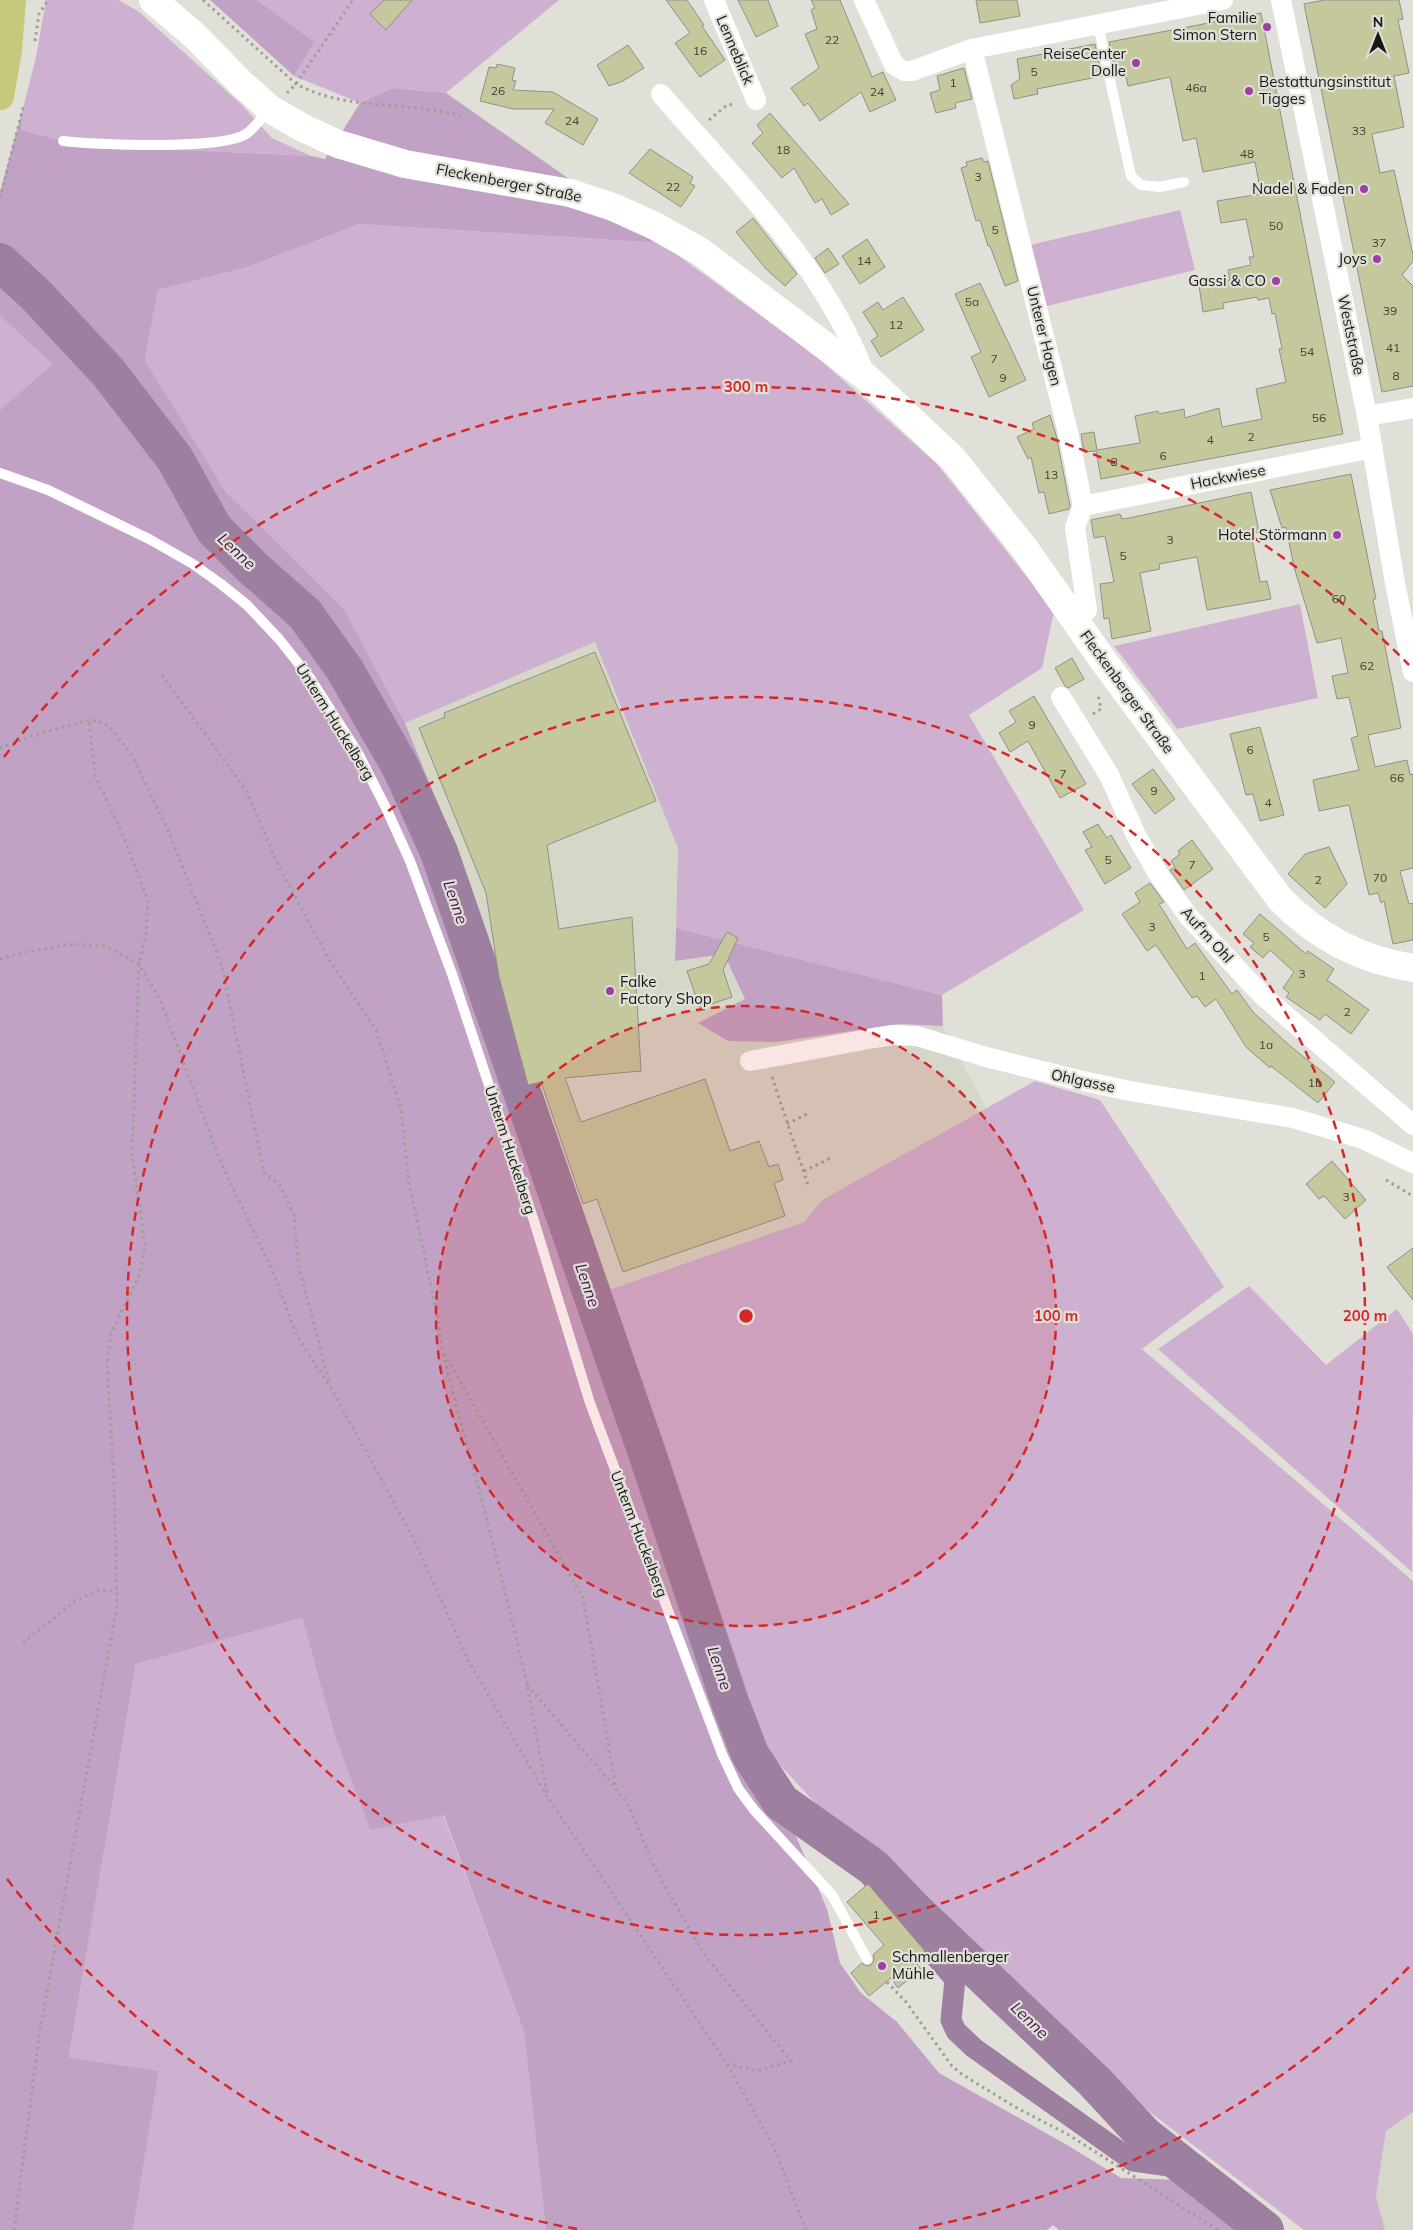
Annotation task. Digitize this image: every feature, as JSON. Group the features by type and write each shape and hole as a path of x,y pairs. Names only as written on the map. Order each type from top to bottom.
{"main road":[{"path":"12,0 8,50 12,102"}],"street":[{"name":"Fleckenberger Straße","path":"153,0 194,35 241,83 270,109 303,128 338,144 405,164 570,193 599,202 641,219 701,252 866,377 953,459 1025,549 1105,663 1264,880 1294,914 1331,941 1346,949 1364,956 1413,968"},
{"name":"Lenneblick","path":"714,0 756,100"},
{"path":"864,0 894,65 899,69 912,71 972,49 1224,0"},
{"name":"Weststraße","path":"1281,0 1367,416 1413,672"},
{"name":"Unterer Hagen","path":"972,49 1068,432 1083,506 1075,527 1086,610 1075,619"},
{"name":"Fleckenberger Straße","path":"661,94 764,209 806,263 848,334 866,377"},
{"path":"1367,416 1413,408"},
{"name":"Hackwiese","path":"1083,506 1373,448"},
{"name":"Auf'm Ohl","path":"1061,697 1109,775 1136,835 1157,872 1189,917 1262,995 1413,1125"},
{"name":"Ohlgasse","path":"758,1060 893,1035 917,1036 1053,1075 1130,1091 1195,1100 1310,1122 1363,1139 1413,1163"}],"lane":[{"path":"1098,25 1131,176 1141,186 1160,187 1184,182"},
{"path":"63,141 106,145 204,143 232,139 246,134 270,109"},
{"name":"Unterm Huckelberg","path":"0,473 48,490 149,539 193,564 221,584 247,605 280,639 310,678 358,753 410,861 452,974 534,1221 590,1403 722,1754 738,1788 754,1810 832,1894 867,1959"}],"path":[{"path":"203,0 296,84 311,92 329,98 360,103 426,109 460,115"},
{"path":"296,84 353,0"},
{"path":"694,132 727,105 756,100"},
{"path":"0,198 12,102"},
{"path":"1076,722 1101,709 1095,676 1098,669 1105,663"},
{"path":"162,674 246,790 280,869 323,950 376,1030 402,1108 410,1182 438,1320 442,1349 495,1551 527,1684 547,1796"},
{"path":"14,2230 39,2036 116,1604 114,1484 108,1363 111,1333 140,1274 144,1246 132,1154 139,964 146,935 148,901 124,838 95,776 89,720"},
{"path":"0,748 41,733 89,720 104,723 112,729 133,756 170,835 222,966 264,1173 280,1185 294,1215 299,1268 331,1388"},
{"path":"0,959 72,944 105,946 139,964 160,999 221,1163 273,1272 297,1336 331,1388 414,1539 469,1662 547,1796 727,2064 773,2145 806,2230"},
{"path":"758,1060 787,1124 809,1188"},
{"path":"787,1124 809,1113"},
{"path":"804,1170 831,1158"},
{"path":"1386,1180 1413,1196"},
{"path":"442,1349 583,1598 616,1789"},
{"path":"23,1643 75,1601 98,1590 117,1591"},
{"path":"527,1684 629,1806 655,1869 704,1954 791,2061 758,2071 727,2064"},
{"path":"887,1982 906,2002 952,2066 960,2073 1015,2107 1069,2135 1218,2230"}],"shaded area":[{"path":"46,0 118,0 138,11 241,104 272,138 311,156 80,145 21,130 23,108 36,57"},
{"path":"210,0 257,0 315,42 294,76"},
{"path":"257,0 559,0 446,93 392,88 360,103 294,76 315,42"},
{"path":"392,88 446,93 661,243 359,224 248,267 158,290 145,360 226,492 344,609 405,723 457,850 527,1088 754,1737 827,1909 840,1963 861,1993 897,2022 939,2073 1067,2145 1121,2178 1216,2181 1280,2230 1059,2230 1053,2225 1047,2230 546,2230 524,2032 444,1815 370,1830 335,1737 302,1618 136,1664 69,2057 159,2071 133,2230 0,2230 0,410 52,364 0,316 0,192 23,108 21,130 80,145 311,156 325,159 360,103"},
{"path":"1180,210 1195,270 1047,306 1030,245"},
{"path":"359,224 661,243 816,356 937,464 1054,611 1042,668 969,715 1084,910 942,995 676,928 678,848 595,642 405,723 344,609 226,492 145,360 158,290 248,267"},
{"path":"0,316 52,364 0,410"},
{"path":"1300,604 1318,698 1177,729 1114,646"},
{"path":"595,642 678,848 675,961 724,954 745,999 699,1024 777,1042 899,1024 943,1026 986,1108 822,1200 804,1222 600,1293 527,1088 457,850 405,723"},
{"path":"676,928 942,995 943,1026 899,1024 777,1042 728,1041 698,1023 745,999 724,954 675,961"},
{"path":"1035,1081 1100,1100 1224,1287 1142,1349 1413,1581 1413,2112 1386,2131 1376,2196 1385,2230 1304,2230 984,1985 754,1737 600,1293 804,1222 822,1200"},
{"path":"1249,1286 1326,1365 1397,1309 1413,1334 1412,1572 1158,1349"},
{"path":"302,1618 335,1737 370,1830 443,1814 524,2032 546,2230 133,2230 159,2071 69,2057 136,1664"},
{"path":"1413,2112 1413,2230 1385,2230 1376,2196 1386,2131"}],"building":[{"path":"384,0 412,0 386,30 370,14"},
{"path":"666,0 687,0 725,60 700,77 675,43 690,33"},
{"path":"738,0 768,0 778,26 756,37"},
{"path":"811,0 840,0 872,77 883,72 896,100 870,112 861,92 820,121 808,103 804,106 791,88 819,68 805,34 817,29 811,10 815,8"},
{"path":"976,0 1017,0 1020,16 980,23"},
{"path":"1324,0 1399,0 1403,19 1398,20 1409,73 1394,76 1404,127 1372,134 1380,173 1394,170 1413,255 1413,261 1402,275 1413,286 1413,386 1382,392 1304,4"},
{"path":"1261,13 1343,434 1101,479 1096,451 1084,452 1081,434 1094,432 1097,450 1140,443 1135,416 1158,411 1159,414 1184,409 1185,418 1219,408 1222,427 1262,419 1256,389 1286,382 1279,349 1282,349 1275,313 1272,314 1269,298 1258,300 1257,297 1223,303 1224,308 1203,312 1199,286 1230,280 1228,270 1251,265 1249,257 1254,257 1246,219 1221,223 1217,201 1261,194 1255,162 1203,172 1196,138 1183,141 1170,77 1128,86 1125,71 1116,73 1109,42"},
{"path":"1095,44 1102,76 1037,89 1038,94 1014,99 1011,85 1020,79 1017,59"},
{"path":"628,45 644,68 623,81 609,86 597,65"},
{"path":"497,64 515,68 512,80 516,81 513,90 553,92 598,119 583,145 545,123 554,109 513,109 480,101 489,67 496,68"},
{"path":"964,68 972,99 955,103 956,108 936,113 930,93 940,90 937,76"},
{"path":"770,113 849,204 831,215 822,199 815,203 794,168 782,178 752,143 763,133 757,125"},
{"path":"650,149 693,177 690,183 695,186 681,207 629,173"},
{"path":"982,158 984,162 988,161 1018,281 1005,286 990,246 988,246 980,220 976,221 961,168 967,166 966,162"},
{"path":"753,218 797,274 785,286 766,269 736,232"},
{"path":"867,239 885,267 860,284 842,256"},
{"path":"828,248 839,264 825,273 815,258"},
{"path":"980,283 1026,380 989,397 971,357 981,352 955,294"},
{"path":"903,297 924,330 881,357 871,341 878,336 863,312 878,302 883,310"},
{"path":"1050,415 1056,435 1070,506 1069,509 1049,514 1044,492 1039,493 1031,457 1028,459 1017,437 1034,429 1032,423"},
{"path":"1351,474 1376,599 1373,599 1379,631 1382,631 1401,728 1368,735 1375,767 1407,760 1410,775 1413,774 1413,868 1400,871 1409,904 1413,903 1413,940 1393,944 1384,901 1381,903 1378,893 1369,895 1349,805 1319,811 1313,780 1359,770 1351,738 1358,736 1349,697 1337,699 1332,676 1348,673 1341,638 1317,643 1294,567 1286,527 1282,528 1270,490"},
{"path":"1251,492 1259,532 1251,534 1260,582 1267,581 1271,599 1207,610 1197,557 1159,564 1160,569 1140,573 1151,631 1112,639 1109,618 1104,619 1100,584 1114,582 1105,536 1094,538 1091,520 1120,514 1122,519 1129,518"},
{"path":"595,652 656,801 547,845 559,929 632,917 641,1071 565,1078 581,1122 705,1079 730,1151 759,1141 769,1167 778,1164 783,1180 774,1183 785,1216 623,1272 597,1199 583,1204 541,1082 528,1085 499,977 486,893 419,728 445,717 444,713"},
{"path":"1072,658 1084,679 1068,688 1055,668"},
{"path":"1034,696 1086,784 1060,798 1028,741 1010,752 999,733 1016,722 1009,711"},
{"path":"1260,727 1284,815 1260,821 1253,794 1246,795 1230,734"},
{"path":"1153,769 1175,799 1155,814 1132,784"},
{"path":"1098,824 1107,838 1111,835 1131,868 1105,884 1085,850 1092,847 1083,832"},
{"path":"1192,840 1213,869 1184,890 1170,870 1175,867 1171,861 1180,854 1178,851"},
{"path":"1329,847 1347,884 1325,908 1288,874 1305,854"},
{"path":"1150,883 1164,902 1159,904 1187,949 1195,943 1232,994 1237,990 1253,1012 1289,1045 1335,1082 1318,1103 1271,1066 1270,1068 1246,1047 1216,999 1205,1007 1197,996 1192,998 1156,945 1147,951 1122,914 1140,902 1135,893"},
{"path":"1260,914 1306,954 1308,951 1334,969 1327,980 1369,1010 1351,1034 1325,1014 1320,1020 1286,997 1289,993 1283,988 1294,972 1270,950 1263,958 1250,947 1254,943 1243,934"},
{"path":"727,932 738,938 723,970 732,997 700,1008 687,971 709,964"},
{"path":"1332,1161 1366,1200 1345,1219 1324,1196 1319,1199 1306,1184"},
{"path":"1413,1248 1413,1300 1387,1267"},
{"path":"868,1884 925,1951 914,1960 921,1969 898,1988 891,1978 869,1996 851,1973 862,1963 866,1966 871,1965 874,1960 873,1955 884,1945 847,1902"}],"waterway":[{"name":"Lenne","path":"0,262 36,295 108,372 175,459 214,529 254,569 305,614 345,670 401,768 439,852 648,1456 730,1702 750,1754 781,1802 873,1867 914,1910 1095,2082 1144,2135 1265,2230"},
{"path":"914,1910 919,1938 955,1979 951,2020 956,2031 974,2048 1133,2161 1184,2168"}],"place":[{"name":"Familie Simon Stern","path":"1267,27"},
{"name":"ReiseCenter Dolle","path":"1136,63"},
{"name":"Bestattungsinstitut Tigges","path":"1249,91"},
{"name":"Nadel & Faden","path":"1364,189"},
{"name":"Joys","path":"1377,259"},
{"name":"Gassi & CO","path":"1276,281"},
{"name":"Hotel Störmann","path":"1337,535"},
{"name":"Falke Factory Shop","path":"610,991"},
{"name":"Schmallenberger Mühle","path":"882,1966"}]}
